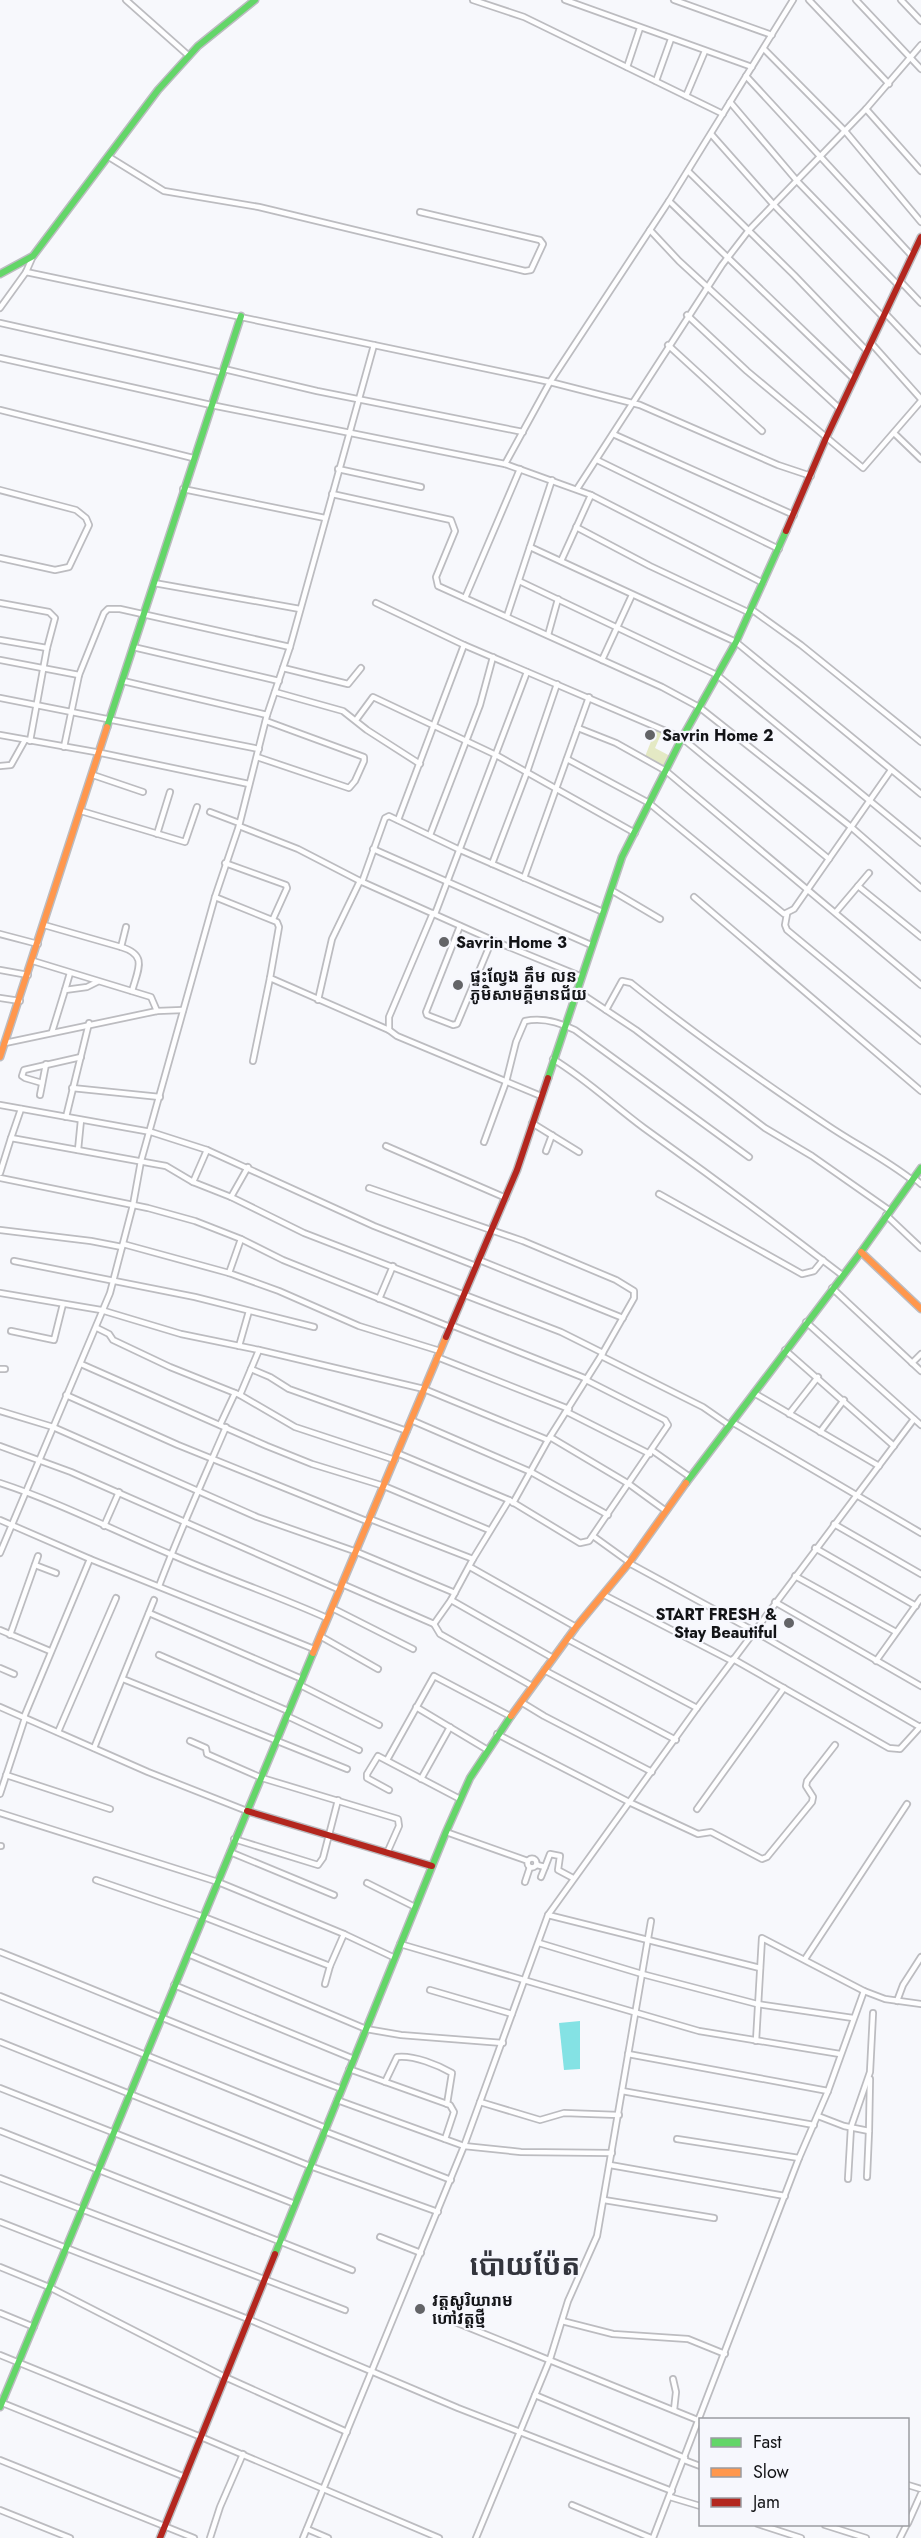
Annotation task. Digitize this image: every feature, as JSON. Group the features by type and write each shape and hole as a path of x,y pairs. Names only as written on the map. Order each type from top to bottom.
{"street":[{"path":"126,0 189,56"},
{"path":"0,308 26,272 33,256 158,90 189,56 255,0"},
{"path":"473,0 524,17 723,114"},
{"path":"565,0 577,2 640,28 752,67"},
{"path":"674,0 772,35"},
{"path":"505,464 550,382 669,201 793,0"},
{"path":"809,0 889,84"},
{"path":"856,0 921,69"},
{"path":"901,0 921,21"},
{"path":"627,67 640,28"},
{"path":"656,81 671,39"},
{"path":"577,489 634,404 687,315 749,230 798,182 866,109 921,45"},
{"path":"764,49 845,131 921,222"},
{"path":"686,96 705,51"},
{"path":"746,76 912,256"},
{"path":"730,102 798,182 921,303"},
{"path":"866,109 921,171"},
{"path":"711,134 773,204 921,351"},
{"path":"109,157 164,191 260,207 525,271 531,270 543,244 540,240 420,212"},
{"path":"688,171 867,351"},
{"path":"669,201 854,379"},
{"path":"650,230 840,409"},
{"path":"185,2477 1,2404 204,1917 234,1839 248,1811 327,1618 506,1198 622,857 682,738 736,642 812,476 826,438 921,237"},
{"path":"0,274 33,256"},
{"path":"26,272 550,382 634,404 778,465 812,476"},
{"path":"687,315 747,371 863,468 920,403 871,343"},
{"path":"0,1056 101,753 183,489 241,316"},
{"path":"0,323 523,432"},
{"path":"0,1553 108,1298 133,1205 141,1161 151,1132 183,1010 225,863 239,824 338,469 361,399 374,345"},
{"path":"668,345 762,431"},
{"path":"0,358 211,405 505,464 591,495 763,583"},
{"path":"0,410 193,458"},
{"path":"894,433 921,459"},
{"path":"613,434 794,516"},
{"path":"597,460 779,549"},
{"path":"338,469 421,487"},
{"path":"465,598 520,469"},
{"path":"507,616 552,480"},
{"path":"183,489 325,518"},
{"path":"0,490 76,510 86,518 89,525 69,567 55,570 0,558"},
{"path":"332,494 452,520 455,531 435,581 438,586 602,660 699,707 851,827 921,888"},
{"path":"561,561 591,495"},
{"path":"576,527 650,566 750,611 801,645 921,742"},
{"path":"530,547 736,642 921,794"},
{"path":"519,581 717,675 921,843"},
{"path":"154,583 300,609"},
{"path":"602,660 632,596"},
{"path":"548,635 558,599"},
{"path":"0,603 52,613 56,618 47,648 27,740 11,765 0,766"},
{"path":"376,603 464,645 589,696 682,738 829,859"},
{"path":"64,747 79,675 104,613 108,609 120,609 290,646"},
{"path":"0,640 47,648"},
{"path":"398,820 435,727 464,645"},
{"path":"133,647 279,681"},
{"path":"430,835 480,705 493,657"},
{"path":"0,660 79,675"},
{"path":"283,668 348,684 361,668"},
{"path":"389,1030 389,1017 434,914 527,672"},
{"path":"123,681 267,718 364,757 364,760 355,781 349,788 257,757"},
{"path":"492,864 557,684"},
{"path":"275,692 343,711 367,730 420,764"},
{"path":"524,878 589,696"},
{"path":"356,720 373,697 496,755 635,833"},
{"path":"0,698 111,718 259,749"},
{"path":"578,728 616,743 666,771 921,985"},
{"path":"0,735 101,753 249,784"},
{"path":"567,759 649,803 778,911 787,914"},
{"path":"891,770 794,909 787,914 785,925 787,930 921,1041"},
{"path":"93,775 143,792"},
{"path":"157,834 170,792"},
{"path":"81,812 185,841 197,807"},
{"path":"210,812 298,849 361,881 460,926 580,976"},
{"path":"318,1000 332,939 361,881 387,816 603,912"},
{"path":"374,849 591,945"},
{"path":"225,863 286,885 287,888 273,919"},
{"path":"836,912 869,873"},
{"path":"858,886 921,938"},
{"path":"611,890 660,919"},
{"path":"215,897 273,919 279,927 253,1061"},
{"path":"694,897 921,1091"},
{"path":"44,925 134,951 139,960 132,991"},
{"path":"460,926 426,1012 428,1015 453,1025 457,1024 492,940"},
{"path":"121,947 126,927"},
{"path":"0,934 38,944"},
{"path":"33,961 151,998 157,1011"},
{"path":"0,970 28,975"},
{"path":"52,1032 70,973"},
{"path":"270,978 389,1030 397,1036 541,1096"},
{"path":"606,1010 622,981 631,983 686,1027 746,1070 831,1128 921,1184"},
{"path":"65,990 87,987 97,982"},
{"path":"576,990 765,1128 812,1156 888,1212 920,1245"},
{"path":"0,999 20,1001"},
{"path":"4,1043 89,1023 157,1011 183,1010"},
{"path":"484,1142 506,1082 516,1042 525,1021 537,1018 564,1025 602,1048 659,1093 749,1157"},
{"path":"66,1117 89,1023"},
{"path":"42,1083 25,1078 22,1072 46,1064 81,1057"},
{"path":"553,1059 576,1073 642,1126 710,1174 842,1275"},
{"path":"40,1095 46,1064"},
{"path":"72,1088 160,1097"},
{"path":"0,1105 151,1132 207,1150 374,1226 623,1318"},
{"path":"0,1173 21,1109"},
{"path":"78,1150 81,1120"},
{"path":"532,1123 579,1152"},
{"path":"546,1150 552,1135"},
{"path":"11,1138 141,1161 173,1169 193,1182 231,1197 304,1233 581,1340 602,1354 704,1407 921,1533"},
{"path":"386,1146 506,1198"},
{"path":"193,1182 207,1150"},
{"path":"231,1197 248,1167"},
{"path":"160,2538 415,1907 460,1799 486,1749 552,1658 629,1562 785,1350 861,1252 921,1168"},
{"path":"0,1178 133,1205 195,1221 241,1239 283,1260 586,1380 665,1420 668,1428 593,1536 588,1542 580,1543 511,1501 397,1453"},
{"path":"369,1188 492,1230 616,1280 634,1291 634,1298 568,1411 531,1472 489,1530 451,1600 434,1624"},
{"path":"659,1194 802,1274 814,1271 823,1260"},
{"path":"0,1230 123,1246 229,1273 279,1291 358,1326 439,1354 568,1411 651,1453 690,1477"},
{"path":"229,1273 241,1239"},
{"path":"861,1252 921,1309"},
{"path":"14,1261 314,1327"},
{"path":"380,1299 393,1266"},
{"path":"832,1288 921,1371"},
{"path":"0,1293 101,1310 181,1334 424,1389 549,1439 629,1484 666,1511"},
{"path":"11,1332 54,1340 63,1304"},
{"path":"239,1346 249,1311"},
{"path":"806,1322 921,1425"},
{"path":"97,1328 109,1334 114,1341 237,1394 295,1427 394,1460"},
{"path":"220,1425 251,1370 259,1350"},
{"path":"785,1350 894,1446"},
{"path":"912,1363 921,1354"},
{"path":"81,1364 312,1464 384,1486 489,1530"},
{"path":"251,1370 270,1377 289,1389 407,1431"},
{"path":"789,1414 818,1377"},
{"path":"753,1393 879,1466"},
{"path":"66,1395 213,1459 473,1559"},
{"path":"820,1432 844,1400"},
{"path":"0,1411 53,1427 257,1517 357,1552 455,1593"},
{"path":"303,2538 465,2146 548,1915 815,1548 914,1419"},
{"path":"411,1420 531,1472 608,1515"},
{"path":"159,1586 226,1427"},
{"path":"0,1446 39,1459 119,1492 186,1524 434,1624 440,1634 532,1686"},
{"path":"0,1484 26,1492 171,1555 284,1598 327,1618"},
{"path":"104,1526 119,1492"},
{"path":"0,1520 90,1559 314,1649"},
{"path":"834,1524 921,1574"},
{"path":"593,1536 629,1562 921,1726 900,1749 889,1748 733,1660 604,1595"},
{"path":"815,1548 916,1606"},
{"path":"10,1635 38,1556"},
{"path":"0,1794 50,1651 90,1559"},
{"path":"34,1565 56,1573"},
{"path":"470,1567 576,1627"},
{"path":"795,1576 896,1632"},
{"path":"58,1732 116,1598"},
{"path":"876,1661 921,1598"},
{"path":"94,1748 154,1600"},
{"path":"451,1600 552,1658"},
{"path":"776,1602 921,1686"},
{"path":"332,1608 413,1649"},
{"path":"149,1613 301,1682 380,1725"},
{"path":"0,1630 50,1651"},
{"path":"320,1636 378,1669"},
{"path":"567,1639 697,1708"},
{"path":"159,1655 288,1714 359,1750"},
{"path":"0,1668 14,1674"},
{"path":"544,1670 676,1740"},
{"path":"387,1760 431,1678 438,1676 510,1716"},
{"path":"123,1679 347,1769"},
{"path":"697,1809 784,1688"},
{"path":"521,1702 652,1772"},
{"path":"0,1707 248,1811 432,1866"},
{"path":"416,1707 486,1749"},
{"path":"421,1779 450,1728"},
{"path":"497,1734 631,1803 698,1834 711,1832 765,1858 812,1802 813,1797 806,1786 807,1781 835,1745"},
{"path":"190,1741 206,1748 207,1754 262,1778 398,1819 400,1823 387,1853"},
{"path":"389,1790 369,1780 366,1776 378,1756 460,1799"},
{"path":"6,1775 110,1809"},
{"path":"234,1839 317,1865 323,1858 338,1800"},
{"path":"805,1959 907,1804"},
{"path":"0,1813 218,1882 344,1934 394,1958"},
{"path":"446,1832 528,1861 534,1859 537,1865"},
{"path":"230,1852 334,1895"},
{"path":"541,1877 550,1854 556,1854 560,1856 558,1870 573,1878"},
{"path":"525,1882 530,1867 528,1861"},
{"path":"530,1867 537,1865 545,1867"},
{"path":"96,1880 204,1917 330,1966"},
{"path":"367,1883 415,1907"},
{"path":"548,1915 760,1968"},
{"path":"476,2538 550,2360 568,2301 597,2236 651,1921"},
{"path":"325,1984 344,1934"},
{"path":"756,2041 762,1938 864,1991 897,2001 921,2004"},
{"path":"539,1943 642,1974 757,2004 853,2018"},
{"path":"400,1944 699,2031 840,2054"},
{"path":"0,1952 161,2016 248,2054 342,2089"},
{"path":"188,1954 366,2029 401,2035 503,2043"},
{"path":"897,2001 903,1985 921,1957"},
{"path":"174,1985 354,2059"},
{"path":"430,1990 512,2014"},
{"path":"701,2418 799,2158 828,2091 864,1991"},
{"path":"0,1996 451,2180"},
{"path":"867,2177 873,2013"},
{"path":"0,2042 310,2166 438,2212"},
{"path":"628,2054 828,2091"},
{"path":"385,2082 397,2057 429,2064 452,2073 447,2104"},
{"path":"350,2069 452,2107 454,2112 445,2139"},
{"path":"848,2179 851,2127 870,2072"},
{"path":"0,2088 295,2204"},
{"path":"622,2091 814,2125"},
{"path":"337,2100 465,2146 521,2152 612,2152"},
{"path":"480,2102 540,2120 564,2113 619,2115"},
{"path":"818,2116 869,2131"},
{"path":"0,2131 352,2270"},
{"path":"677,2139 799,2158"},
{"path":"610,2165 785,2196"},
{"path":"0,2178 345,2310"},
{"path":"604,2200 714,2218"},
{"path":"0,2222 248,2319 699,2506"},
{"path":"380,2237 421,2253"},
{"path":"0,2267 49,2288 225,2377 347,2432"},
{"path":"0,2313 34,2327"},
{"path":"444,2313 450,2320 699,2421"},
{"path":"562,2320 613,2334 688,2339 725,2354"},
{"path":"0,2355 243,2454 439,2538"},
{"path":"673,2379 676,2392 674,2410"},
{"path":"535,2395 699,2466"},
{"path":"572,2505 652,2538 699,2423"},
{"path":"210,2538 220,2507 243,2454"},
{"path":"0,2460 194,2538"},
{"path":"909,2520 921,2494"},
{"path":"0,2510 70,2538"},
{"path":"764,2526 801,2538"},
{"path":"828,2526 866,2538"},
{"path":"307,2529 328,2538"}],"green space":[{"path":"656,729 662,732 655,748 672,757 666,771 644,759"}],"water":[{"path":"580,2021 580,2069 564,2070 559,2023"}],"traffic: fast":[{"path":"0,274 33,256 158,90 198,46 255,0"},
{"path":"107,727 241,316"},
{"path":"548,1078 622,857 682,738 736,642 786,531"},
{"path":"686,1483 861,1252 921,1168"},
{"path":"0,2407 313,1653"},
{"path":"275,2254 446,1832 470,1778 511,1716"}],"traffic: slow":[{"path":"0,1057 107,727"},
{"path":"861,1252 921,1309"},
{"path":"313,1653 446,1337"},
{"path":"511,1716 576,1627 629,1563 686,1483"}],"traffic: jam":[{"path":"786,531 826,438 921,237"},
{"path":"446,1337 517,1170 548,1078"},
{"path":"247,1811 432,1866"},
{"path":"160,2538 275,2254"}],"place":[{"name":"Savrin Home 2","path":"650,735"},
{"name":"Savrin Home 3","path":"444,942"},
{"name":"ផ្ទះល្វែង គឹម លន ភូមិសាមគ្គីមានជ័យ","path":"458,985"},
{"name":"START FRESH & Stay Beautiful","path":"789,1623"},
{"name":"វត្តសូរិយារាម ហៅវត្តថ្មី","path":"420,2309"}],"district":[{"name":"ប៉ោយប៉ែត","path":"525,2265"}]}
